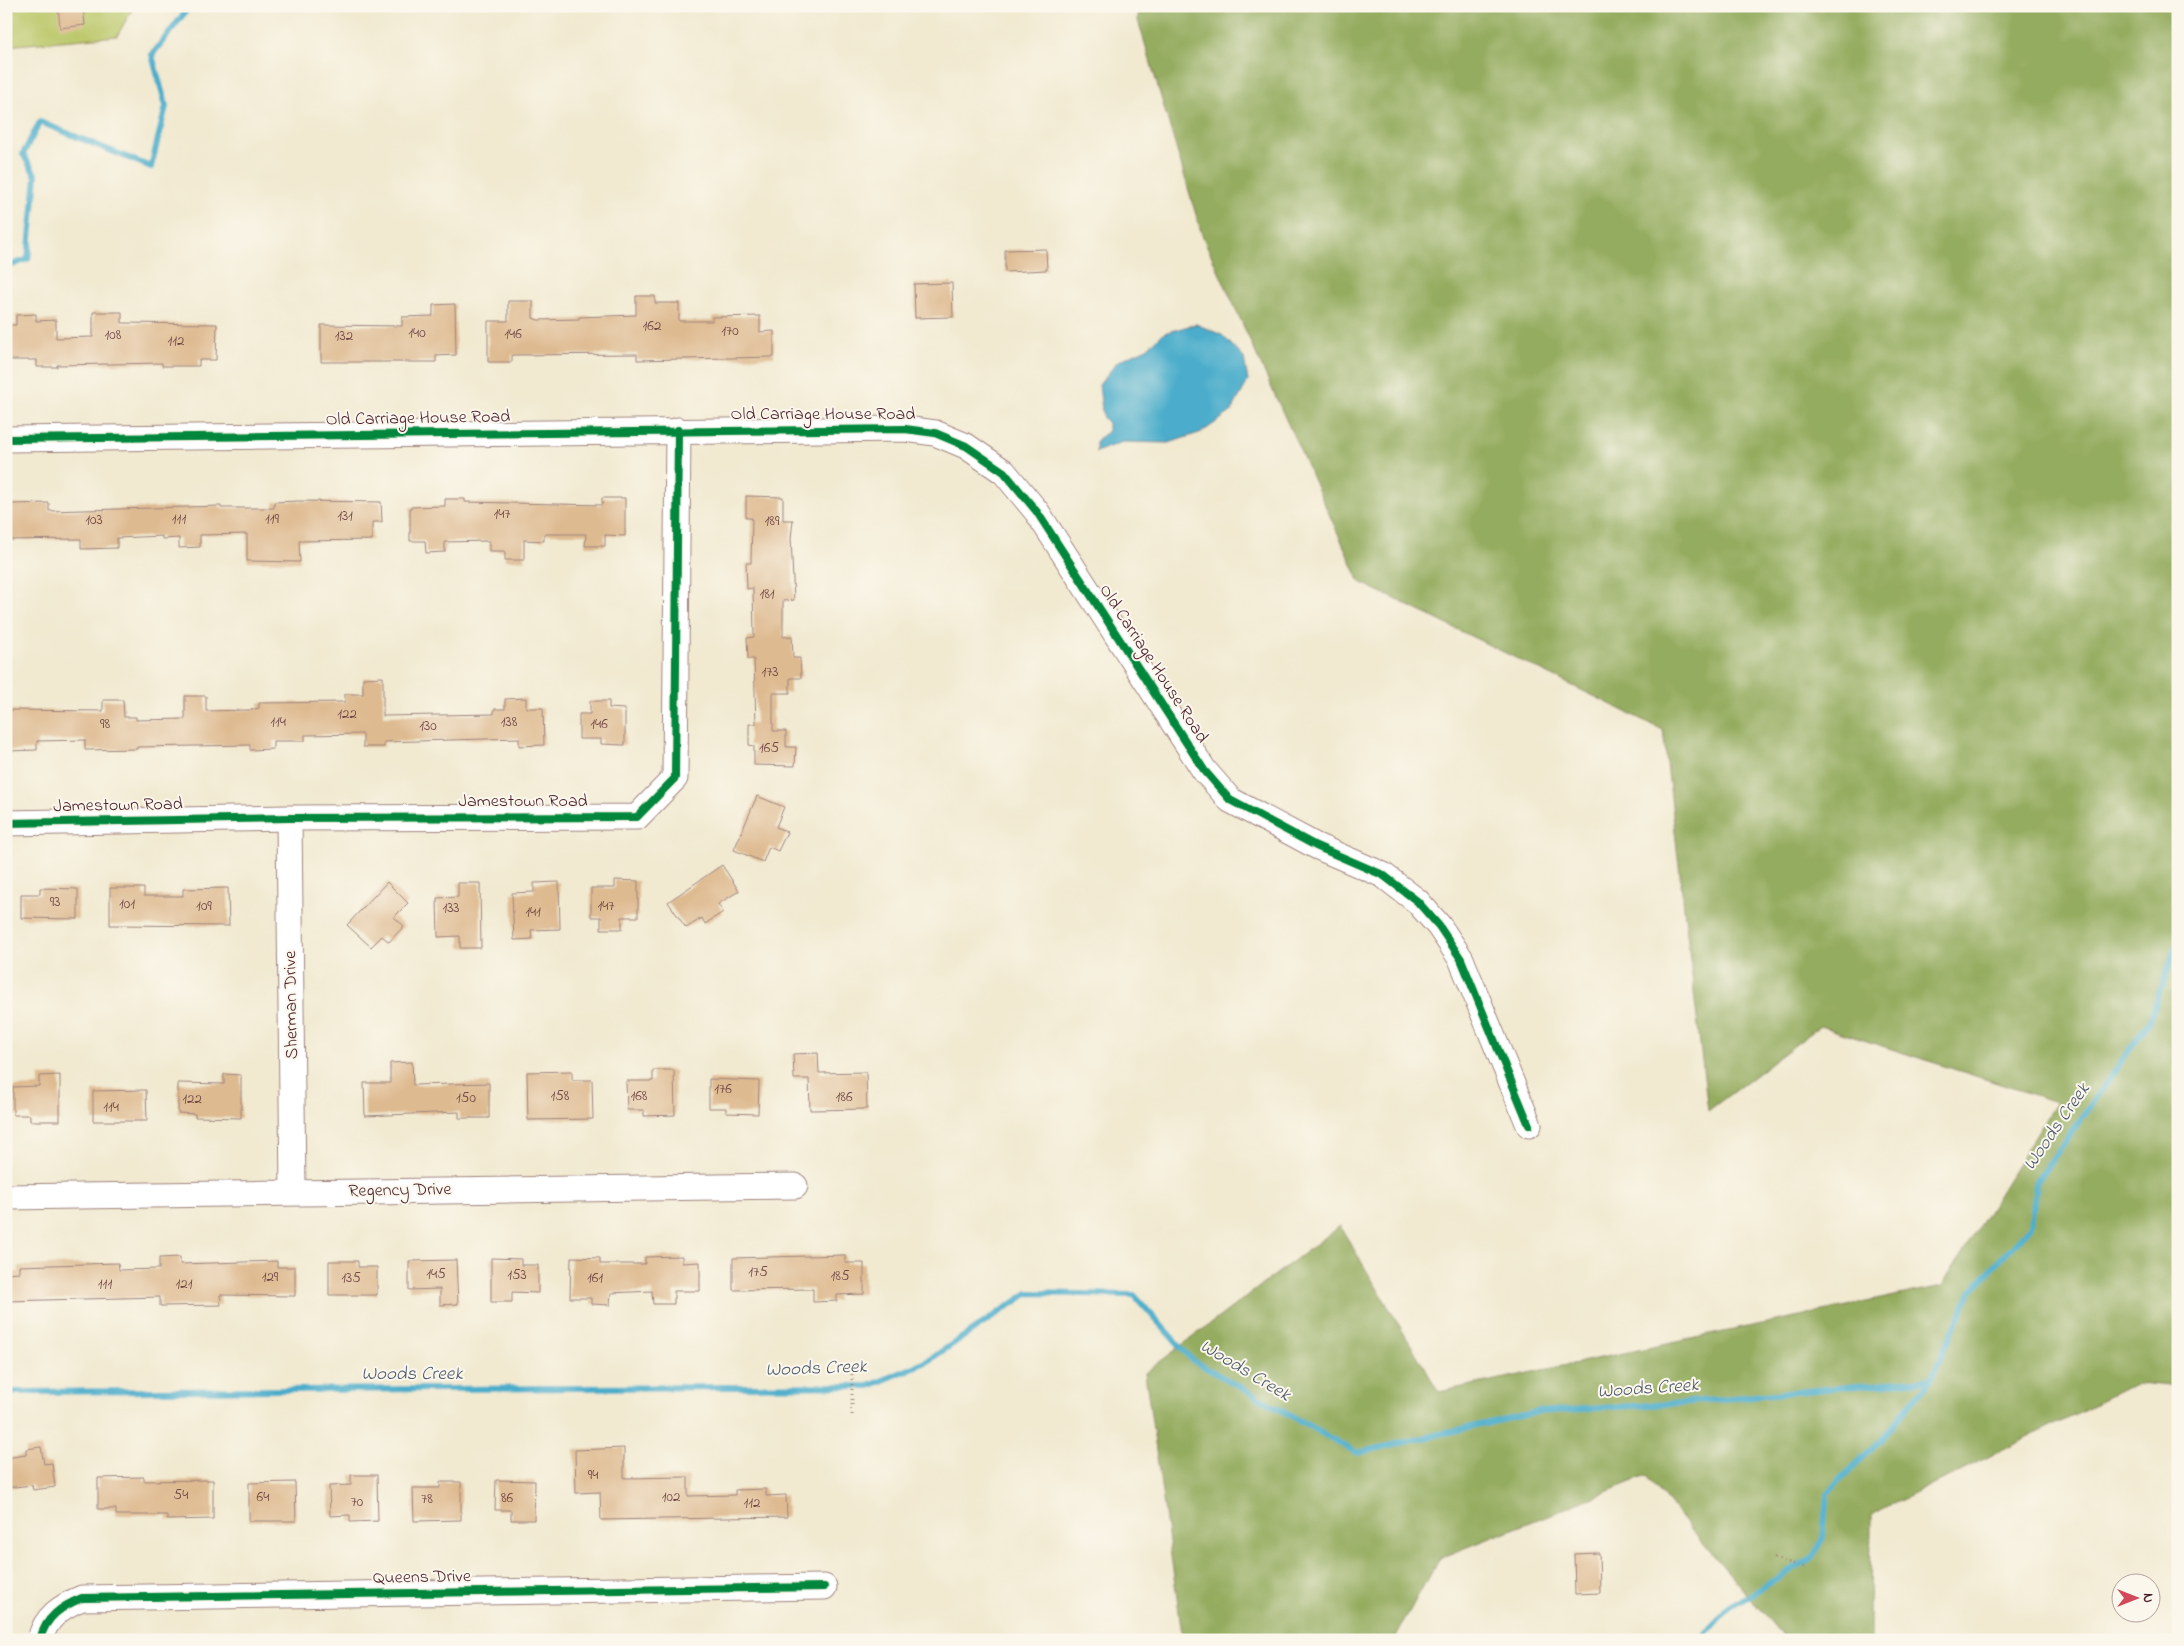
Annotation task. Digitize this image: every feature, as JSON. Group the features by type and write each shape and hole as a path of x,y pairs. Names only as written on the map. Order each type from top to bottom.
{"street":[{"name":"Old Carriage House Road","path":"6,439 678,430 905,429 935,432 966,446 1004,472 1037,512 1204,770 1230,800 1316,846 1383,875 1416,901 1439,926 1461,959 1530,1125"},
{"name":"Jamestown Road","path":"6,822 289,818 637,817 675,778 678,430"},
{"name":"Sherman Drive","path":"289,818 293,1192"},
{"name":"Regency Drive","path":"6,1198 293,1192 794,1186"},
{"name":"Queens Drive","path":"40,1640 50,1618 65,1605 82,1598 824,1587"}],"path":[{"path":"852,1369 852,1415"},
{"path":"1774,1558 1807,1568"}],"green space":[{"path":"6,6 134,6 117,36 6,46"},
{"path":"1139,6 2178,6 2178,1386 2140,1382 1871,1515 1870,1640 1786,1640 1646,1476 1438,1559 1394,1640 1183,1640 1145,1373 1340,1226 1439,1392 1942,1286 2056,1102 1820,1026 1708,1111 1663,730 1360,582 1202,235 1138,20"}],"water":[{"path":"1196,324 1222,335 1244,358 1248,381 1231,412 1202,432 1169,443 1122,442 1096,452 1096,441 1108,431 1108,423 1103,418 1099,385 1118,361 1147,348 1164,333"}],"building":[{"path":"58,6 83,6 85,25 60,28"},
{"path":"1046,249 1047,270 1005,272 1005,250"},
{"path":"952,283 953,317 915,318 914,284"},
{"path":"636,296 655,296 655,303 679,303 679,321 712,321 712,317 760,316 760,332 774,331 774,357 637,360 637,354 512,355 512,362 488,362 488,321 508,321 508,301 533,301 533,318 538,320 579,319 579,317 636,315"},
{"path":"455,304 456,355 436,356 436,362 321,362 321,325 402,326 402,317 433,316 433,305"},
{"path":"93,312 122,312 122,323 217,324 216,360 199,360 199,366 162,366 162,363 37,367 37,360 6,360 6,325 16,325 16,315 36,314 36,321 56,320 56,338 93,337"},
{"path":"746,496 783,497 783,520 793,520 791,538 794,600 783,601 783,637 792,636 793,658 800,658 801,678 790,678 790,693 773,693 773,731 786,731 786,747 796,747 795,766 754,765 754,746 749,745 749,724 756,724 754,659 748,659 747,638 754,637 753,588 747,589 746,563 751,563 752,518 746,518"},
{"path":"602,498 625,498 625,536 605,535 605,546 585,546 586,534 544,534 544,541 524,540 524,560 505,560 505,551 489,551 489,541 445,542 445,552 426,553 425,541 410,541 410,507 445,506 445,499 465,499 465,502 602,505"},
{"path":"274,502 381,502 382,522 372,522 372,540 299,541 300,562 247,561 247,534 200,535 200,547 179,548 179,538 162,539 162,536 117,538 117,548 81,549 81,539 6,540 6,511 12,511 12,504 49,503 49,511 221,506 221,508 274,508"},
{"path":"383,677 383,716 494,714 494,709 505,709 505,699 526,698 526,708 543,708 544,745 519,746 519,738 384,742 384,747 363,747 363,734 305,735 305,741 273,741 273,749 250,750 250,745 85,750 85,740 37,741 37,750 6,751 6,710 103,711 103,700 123,700 124,717 136,717 136,720 185,719 185,696 206,696 206,711 249,710 259,708 259,703 345,702 345,694 363,694 363,678"},
{"path":"590,701 609,701 609,708 625,709 625,745 601,744 601,739 579,739 579,714 590,714"},
{"path":"757,796 784,807 776,827 787,832 778,851 769,847 763,862 734,850"},
{"path":"722,865 739,891 718,904 723,912 705,924 702,918 686,928 668,902"},
{"path":"615,880 638,881 638,917 622,917 622,929 601,929 601,917 591,917 591,888 615,888"},
{"path":"387,882 408,903 394,917 404,926 389,942 382,936 371,947 347,925"},
{"path":"559,882 560,929 531,930 532,939 514,940 512,893 534,892 534,883"},
{"path":"458,883 480,883 481,948 460,948 460,936 438,937 437,898 458,897"},
{"path":"40,888 78,889 78,919 21,918 21,894 40,894"},
{"path":"110,888 144,888 144,896 183,896 183,889 228,888 229,926 110,925"},
{"path":"818,1053 819,1073 866,1072 867,1109 810,1110 809,1079 794,1079 793,1054"},
{"path":"412,1062 413,1085 489,1083 489,1118 459,1118 459,1112 365,1116 364,1083 390,1083 390,1063"},
{"path":"653,1070 674,1070 675,1115 644,1116 644,1110 627,1110 626,1081 653,1081"},
{"path":"572,1071 572,1080 592,1080 593,1119 528,1120 527,1072"},
{"path":"224,1074 241,1075 241,1118 195,1117 195,1114 178,1113 178,1083 224,1084"},
{"path":"60,1075 60,1121 30,1121 30,1115 13,1115 13,1087 39,1086 39,1076"},
{"path":"709,1079 759,1081 758,1114 726,1113 726,1108 709,1108"},
{"path":"146,1090 147,1121 93,1121 93,1091"},
{"path":"845,1255 845,1263 864,1263 864,1294 837,1295 837,1301 813,1302 813,1289 733,1290 733,1258"},
{"path":"682,1256 682,1263 700,1262 700,1291 674,1291 674,1304 653,1304 652,1291 611,1293 610,1305 591,1304 591,1298 570,1298 571,1257 600,1258 600,1264 645,1264 645,1257"},
{"path":"180,1257 180,1264 277,1261 277,1267 295,1267 295,1296 220,1295 221,1305 160,1306 160,1297 6,1301 6,1273 19,1272 19,1266 118,1263 119,1270 159,1269 159,1258"},
{"path":"491,1258 521,1259 521,1265 538,1265 538,1293 512,1292 512,1302 491,1302"},
{"path":"456,1260 458,1304 440,1305 440,1289 409,1290 409,1261"},
{"path":"329,1261 358,1261 358,1267 377,1267 377,1295 329,1295"},
{"path":"41,1447 44,1464 52,1463 55,1487 33,1490 32,1485 6,1488 6,1458 26,1455 26,1449"},
{"path":"624,1448 624,1478 688,1477 688,1496 735,1495 735,1490 766,1489 766,1496 786,1495 787,1517 601,1520 600,1492 576,1493 575,1450"},
{"path":"351,1475 377,1475 378,1521 350,1522 350,1515 330,1516 329,1486 351,1485"},
{"path":"144,1477 144,1481 213,1480 213,1519 167,1520 167,1515 116,1515 116,1509 98,1509 98,1478"},
{"path":"496,1480 535,1481 534,1520 511,1520 511,1510 495,1510"},
{"path":"295,1482 296,1521 249,1521 249,1483"},
{"path":"440,1482 461,1482 461,1520 414,1521 413,1488 440,1488"},
{"path":"1599,1553 1600,1593 1575,1594 1574,1554"}],"waterway":[{"path":"6,267 28,259 36,176 23,154 40,122 151,167 166,106 152,55 190,6"},
{"name":"Woods Creek","path":"1700,1640 1728,1608 1813,1557 1823,1538 1827,1493 1885,1435 1931,1379 1971,1291 2031,1226 2036,1183 2149,1022 2178,940"},
{"name":"Woods Creek","path":"6,1392 869,1386 926,1362 1028,1293 1134,1295 1192,1360 1357,1453 1537,1412 1680,1403 1931,1379"}],"cycle path":[{"path":"6,439 905,429 935,433 966,446 1004,472 1037,512 1204,770 1230,800 1316,846 1383,875 1417,901 1439,926 1461,959 1529,1125"},
{"path":"6,823 289,818 637,817 675,778 678,430"},
{"path":"40,1640 42,1632 55,1613 82,1598 824,1587"}]}
